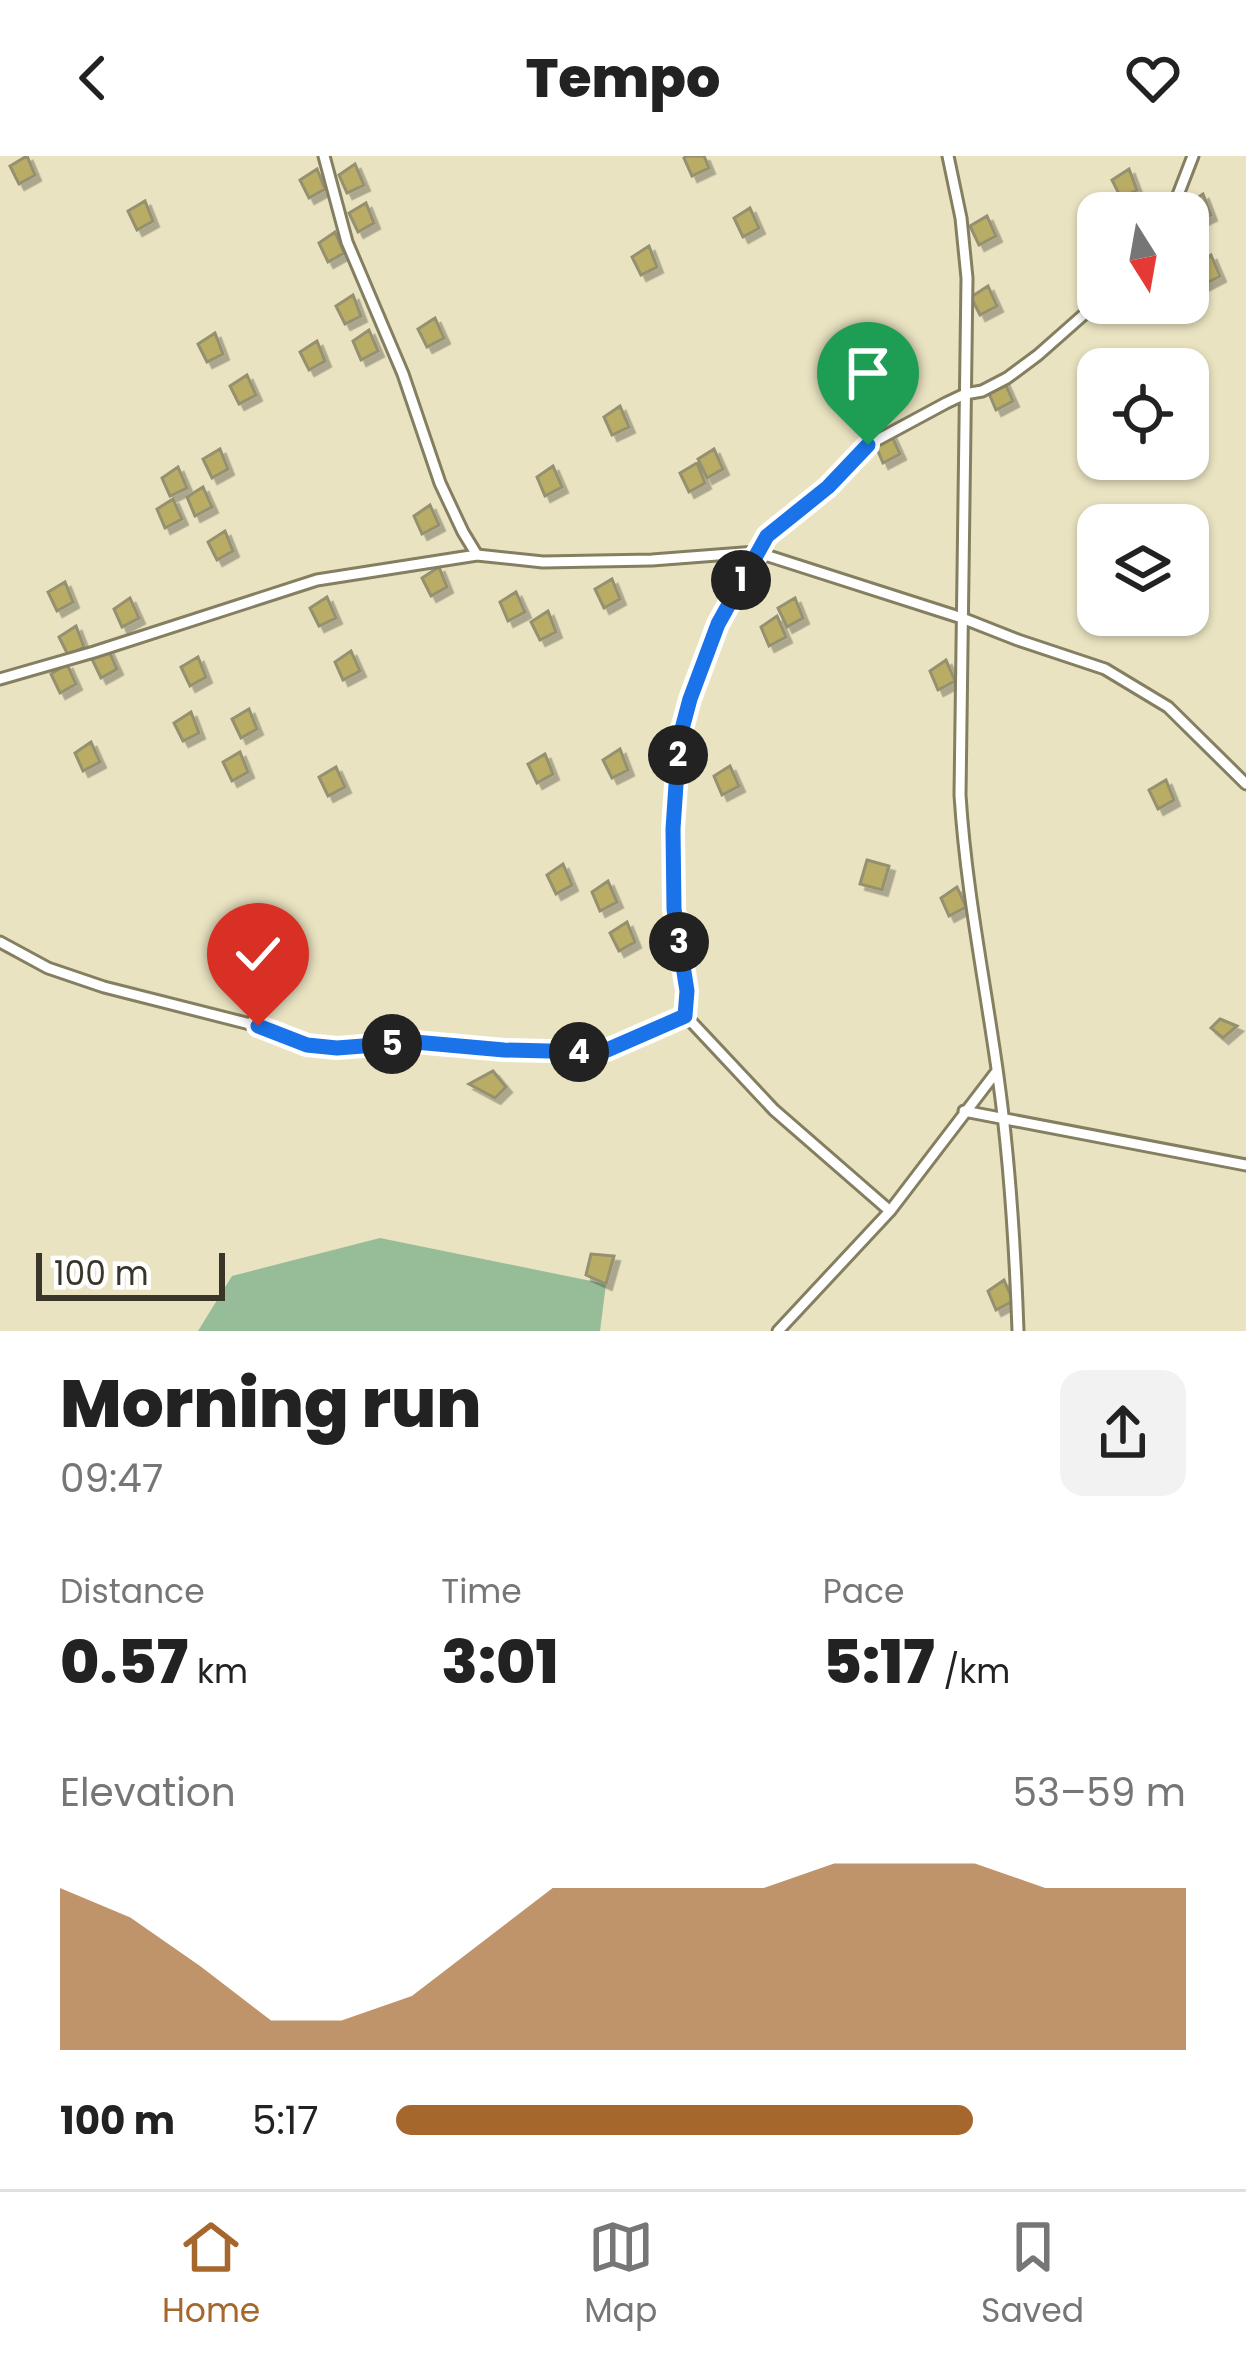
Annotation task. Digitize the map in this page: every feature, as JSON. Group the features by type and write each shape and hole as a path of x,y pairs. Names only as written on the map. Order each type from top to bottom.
{"street":[{"path":"324,156 346,242 403,374 440,483 477,555"},
{"path":"948,156 962,218 967,278 960,795 1012,1192 1018,1331"},
{"path":"1179,192 1193,156"},
{"path":"890,1210 774,1110 685,1016 687,991 674,909 679,740 718,624 767,536 828,487 868,445 965,394 1007,378 1077,321"},
{"path":"0,679 317,580 477,555 543,562 756,552 1106,669 1168,707 1246,784"},
{"path":"0,942 48,968 104,987 258,1026 307,1045 337,1048 415,1042 590,1052 607,1050 685,1016"},
{"path":"778,1331 890,1210 998,1071"},
{"path":"964,1112 1246,1165"}],"green space":[{"path":"380,1238 606,1284 600,1331 198,1331 232,1276"}],"building":[{"path":"27,156 35,175 19,184 10,166"},
{"path":"686,156 704,156 709,168 692,176"},
{"path":"355,164 364,185 347,193 339,175"},
{"path":"317,169 325,189 309,198 300,180"},
{"path":"1129,169 1137,190 1118,192 1112,180"},
{"path":"145,201 153,221 137,230 128,211"},
{"path":"366,203 374,223 358,232 349,213"},
{"path":"750,208 759,228 743,237 734,218"},
{"path":"987,216 996,236 979,245 970,226"},
{"path":"335,232 344,253 328,262 319,243"},
{"path":"649,246 657,267 641,275 632,257"},
{"path":"1209,256 1220,276 1209,282"},
{"path":"988,286 997,306 980,315 971,297"},
{"path":"353,295 361,316 345,324 336,306"},
{"path":"435,318 444,338 427,347 418,329"},
{"path":"369,330 378,351 361,360 353,341"},
{"path":"215,333 223,354 207,362 198,344"},
{"path":"317,341 325,361 309,370 300,352"},
{"path":"247,375 256,395 239,404 230,386"},
{"path":"1004,381 1013,401 996,410 988,391"},
{"path":"620,406 629,427 612,435 604,417"},
{"path":"891,434 900,454 883,463 875,444"},
{"path":"220,449 228,469 212,478 203,459"},
{"path":"714,449 723,469 707,478 698,459"},
{"path":"697,463 705,483 689,492 680,473"},
{"path":"553,466 562,487 545,496 537,477"},
{"path":"178,467 187,488 170,496 162,478"},
{"path":"203,487 212,507 195,516 187,497"},
{"path":"173,499 182,519 165,528 157,509"},
{"path":"430,505 439,525 422,534 414,516"},
{"path":"225,531 233,551 217,560 208,542"},
{"path":"439,567 447,587 431,596 422,578"},
{"path":"612,579 620,599 604,608 595,589"},
{"path":"65,582 73,602 57,611 48,592"},
{"path":"516,592 525,612 508,621 500,602"},
{"path":"327,597 336,618 319,626 310,608"},
{"path":"130,598 139,618 122,627 114,609"},
{"path":"795,598 803,618 787,627 778,608"},
{"path":"548,611 556,632 540,640 531,622"},
{"path":"777,616 786,637 769,646 761,627"},
{"path":"76,626 84,647 68,655 59,637"},
{"path":"108,649 117,669 101,678 92,659"},
{"path":"351,651 360,671 343,680 335,662"},
{"path":"198,657 206,677 190,686 181,667"},
{"path":"946,660 955,681 938,690 930,671"},
{"path":"67,664 76,684 60,693 51,674"},
{"path":"249,709 257,729 241,738 232,719"},
{"path":"191,712 199,733 183,741 174,723"},
{"path":"91,742 100,762 83,771 75,753"},
{"path":"620,749 628,770 612,778 603,760"},
{"path":"240,752 248,772 232,781 223,762"},
{"path":"545,754 553,774 537,783 528,764"},
{"path":"730,766 739,786 722,795 714,776"},
{"path":"336,767 345,787 328,796 319,777"},
{"path":"1166,780 1174,800 1158,809 1149,790"},
{"path":"867,860 889,866 882,890 860,884"},
{"path":"563,864 572,885 556,894 547,875"},
{"path":"608,881 617,902 600,911 592,892"},
{"path":"957,887 966,907 949,916 941,898"},
{"path":"627,922 635,942 619,951 610,933"},
{"path":"1220,1019 1237,1026 1223,1038 1211,1028"},
{"path":"493,1071 506,1087 495,1098 469,1084"},
{"path":"591,1254 614,1256 606,1284 586,1275"},
{"path":"1004,1280 1013,1301 996,1310 988,1291"}],"route":[{"path":"258,1026 307,1045 337,1048 415,1042 590,1052 607,1050 685,1016 687,991 674,909 673,829 679,740 690,699 718,624 767,536 828,487 868,445"}]}
